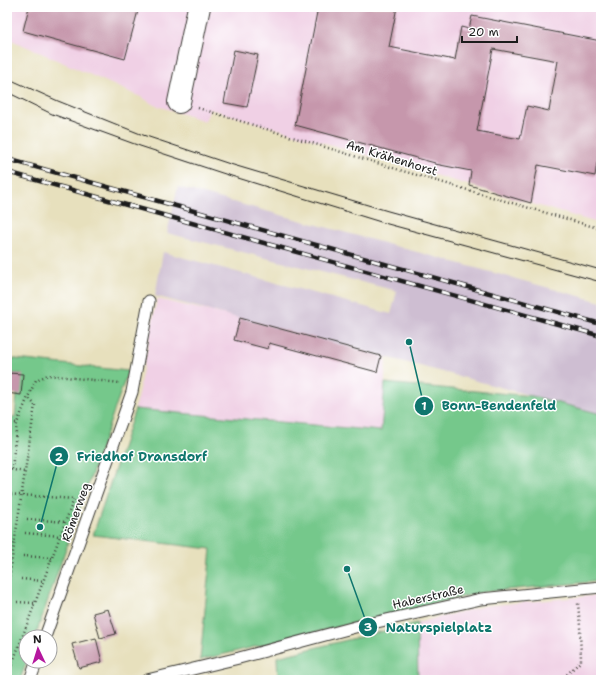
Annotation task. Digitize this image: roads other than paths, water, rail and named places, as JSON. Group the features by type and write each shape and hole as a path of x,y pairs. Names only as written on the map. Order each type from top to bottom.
{"street":[{"path":"179,102 199,7"}],"lane":[{"name":"Römerweg","path":"48,629 132,392 149,302"},
{"name":"Haberstraße","path":"147,680 239,658 359,626 481,599 601,587"},
{"path":"30,680 34,669"}],"tram line":[{"path":"7,78 58,101 143,135 230,164 388,211 601,270"},
{"path":"7,92 52,114 140,146 225,174 384,223 601,282"}],"railway":[{"path":"7,159 601,324"},
{"path":"7,172 601,336"}],"place":[{"name":"Bonn-Bendenfeld","path":"409,342"},
{"name":"Friedhof Dransdorf","path":"40,527"},
{"name":"Naturspielplatz","path":"347,569"}]}
